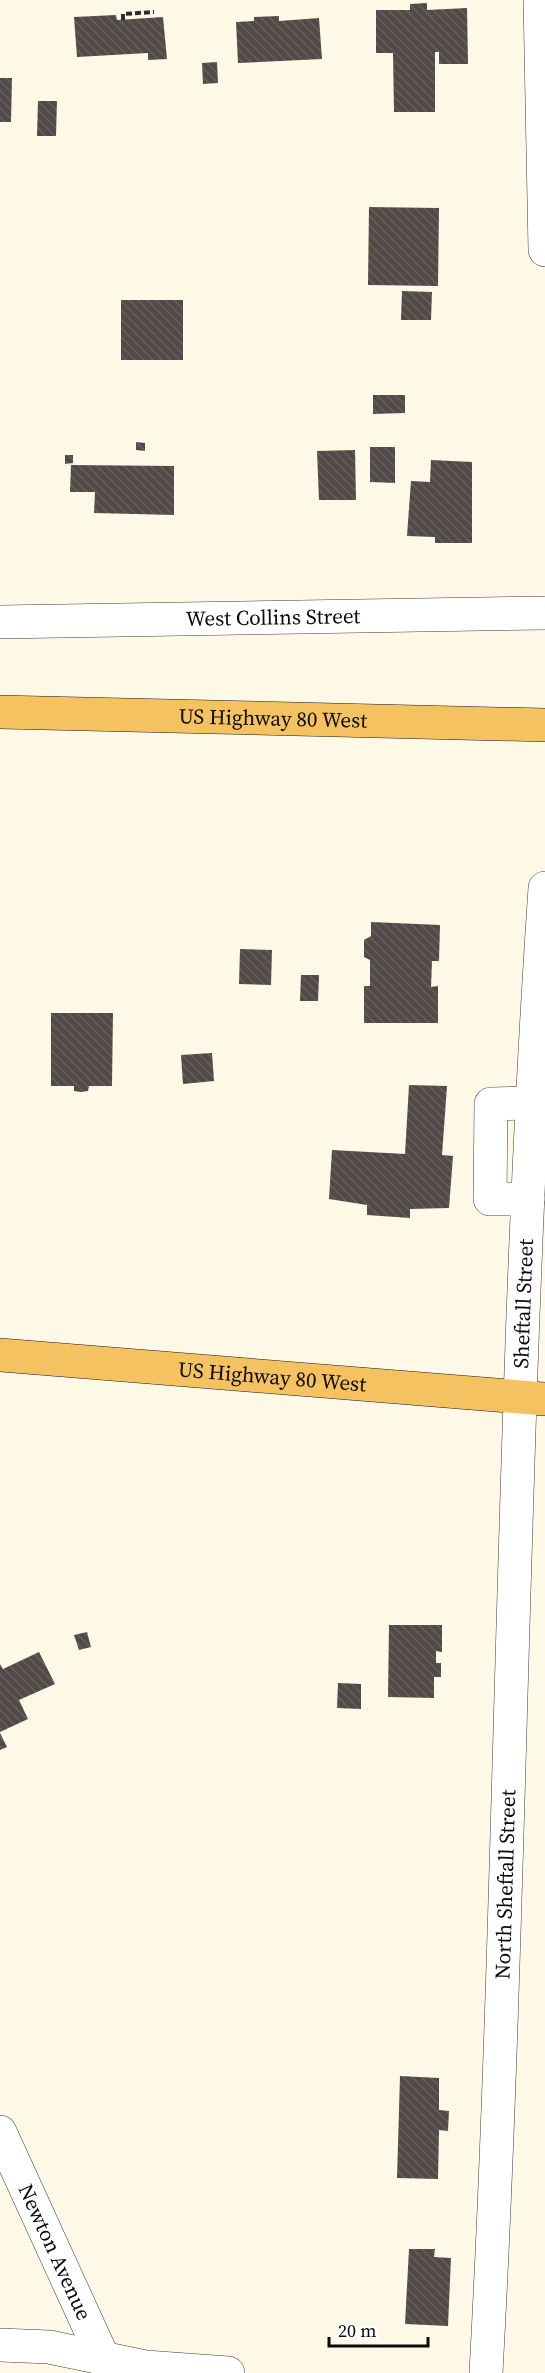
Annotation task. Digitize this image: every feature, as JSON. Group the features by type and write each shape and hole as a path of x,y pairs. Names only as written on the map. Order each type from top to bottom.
{"main road":[{"name":"US Highway 80 West","path":"0,712 545,725"},
{"name":"US Highway 80 West","path":"0,1355 534,1398"}],"street":[{"path":"540,0 545,250"},
{"name":"West Collins Street","path":"0,621 545,613"},
{"name":"Sheftall Street","path":"534,1398 528,1199 535,1118 545,888"},
{"path":"528,1199 490,1199 491,1104 535,1118"},
{"name":"North Sheftall Street","path":"486,2373 534,1398"},
{"name":"Newton Avenue","path":"0,2132 107,2365"},
{"path":"0,2345 49,2347 107,2365 228,2373"}],"path":[{"path":"123,20 123,14 154,12"}],"building":[{"path":"427,3 427,10 467,8 468,64 439,64 439,52 435,52 435,112 394,112 393,53 376,53 376,10 410,10 410,4"},
{"path":"116,15 117,20 163,17 167,59 148,60 148,53 77,57 74,17"},
{"path":"279,16 279,21 319,18 322,59 238,63 236,22 254,21 254,17"},
{"path":"217,62 218,83 203,84 202,63"},
{"path":"0,78 12,78 11,122 0,122"},
{"path":"38,101 57,101 56,136 37,136"},
{"path":"369,207 439,208 438,286 368,285"},
{"path":"402,291 432,292 431,320 401,320"},
{"path":"121,300 183,300 183,360 121,360"},
{"path":"373,395 405,395 405,413 373,414"},
{"path":"136,442 145,443 145,451 136,450"},
{"path":"370,447 395,447 395,483 370,482"},
{"path":"355,450 356,500 319,500 317,451"},
{"path":"65,455 73,455 73,463 65,464"},
{"path":"431,460 472,462 472,543 435,543 435,537 407,536 411,481 430,482"},
{"path":"71,465 174,466 174,515 94,513 95,492 70,492"},
{"path":"371,922 440,925 439,961 432,961 431,987 438,986 438,1023 364,1023 364,986 370,986 370,960 364,957 364,940 371,936"},
{"path":"240,949 272,950 271,985 239,984"},
{"path":"301,975 319,975 318,1001 300,1001"},
{"path":"51,1013 113,1013 112,1086 89,1086 88,1091 81,1092 74,1091 74,1086 51,1086"},
{"path":"212,1053 214,1081 183,1084 181,1055"},
{"path":"409,1085 447,1086 442,1155 453,1156 449,1208 410,1209 410,1218 367,1215 367,1205 329,1199 332,1150 405,1154"},
{"path":"389,1625 442,1625 442,1652 436,1651 436,1663 441,1663 441,1677 434,1677 434,1698 388,1697"},
{"path":"87,1632 91,1647 79,1650 74,1635"},
{"path":"39,1652 55,1684 19,1700 28,1719 0,1732 0,1664 3,1669"},
{"path":"338,1683 361,1684 361,1709 337,1708"},
{"path":"0,1733 7,1747 0,1750"},
{"path":"400,2076 439,2078 439,2110 449,2111 448,2131 439,2130 438,2179 397,2178"},
{"path":"409,2249 435,2249 434,2257 451,2258 448,2326 405,2324"}]}
